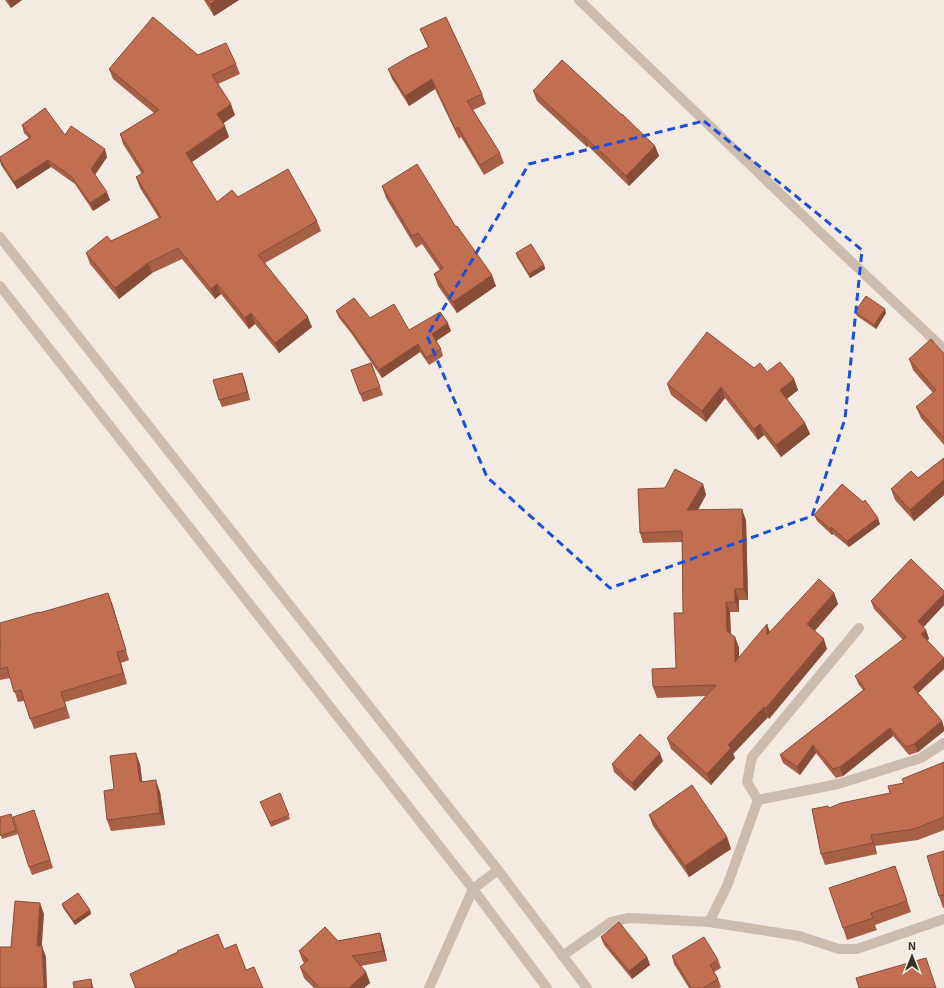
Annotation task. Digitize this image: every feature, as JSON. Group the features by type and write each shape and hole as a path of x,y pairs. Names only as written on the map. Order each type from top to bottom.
{"street":[{"path":"579,0 944,349"},
{"path":"0,237 498,870 587,988"},
{"path":"0,286 473,889 547,988"},
{"path":"758,800 746,782 752,757 859,628"},
{"path":"758,800 838,784 921,758 944,743"},
{"path":"709,922 727,886 758,800"},
{"path":"429,988 473,889 498,870"},
{"path":"562,956 611,922 629,918 709,922 799,936 838,949 857,949 944,919"}],"highlighted area":[{"path":"704,121 862,250 845,419 812,516 610,588 487,477 427,336 529,164"}],"building":[{"path":"207,0 216,0 210,4"},
{"path":"153,17 198,55 226,43 236,64 212,75 231,104 217,114 225,126 186,153 217,202 232,190 238,197 288,169 317,221 258,255 308,317 275,343 251,313 245,318 217,284 211,289 178,248 148,263 115,288 86,253 107,236 111,241 161,217 136,177 144,172 120,134 159,110 109,69"},
{"path":"446,17 482,94 467,101 500,153 480,165 458,127 455,129 432,79 405,96 388,69 429,47 420,29"},
{"path":"562,60 655,146 626,176 533,91"},
{"path":"45,108 65,135 71,126 105,149 91,169 107,192 90,203 72,177 48,160 14,182 0,160 0,157 31,137 22,125"},
{"path":"417,164 456,227 457,226 492,275 453,302 434,274 443,268 418,233 412,236 382,186"},
{"path":"531,244 544,265 529,274 516,253"},
{"path":"866,296 885,309 874,325 855,312"},
{"path":"354,298 370,318 394,304 409,330 440,312 448,323 432,334 441,349 426,358 418,344 379,370 336,311"},
{"path":"707,332 754,368 760,363 767,372 780,362 794,379 780,390 805,423 776,445 760,424 754,429 721,387 702,411 667,384"},
{"path":"931,339 944,354 944,438 916,407 936,390 909,359"},
{"path":"371,363 380,387 360,394 351,370"},
{"path":"242,373 247,392 219,400 213,380"},
{"path":"944,458 944,480 910,510 891,489 911,471 918,478"},
{"path":"675,469 703,484 687,510 742,509 744,589 735,589 735,602 726,602 727,631 735,637 735,662 767,624 767,635 819,579 834,593 807,624 824,639 766,708 764,707 728,745 731,748 707,774 667,738 716,685 653,687 652,669 676,668 674,613 683,613 682,531 640,533 638,489 665,488"},
{"path":"842,484 863,502 865,500 878,518 847,541 814,515"},
{"path":"911,559 944,591 944,594 918,621 926,630 921,634 944,658 913,687 942,721 914,744 906,747 890,728 840,767 833,769 813,745 797,767 780,755 865,689 855,676 906,637 871,601"},
{"path":"108,593 126,650 117,652 123,673 61,692 66,707 30,719 21,690 14,692 7,667 0,669 0,623"},
{"path":"640,734 660,753 632,783 612,764"},
{"path":"136,753 140,782 156,780 160,813 107,820 104,791 114,789 110,756"},
{"path":"944,762 944,817 914,829 871,835 873,843 821,854 812,809 828,806 829,808 841,803 890,793 888,786 904,783 902,779"},
{"path":"692,785 727,837 685,866 649,815"},
{"path":"280,793 289,815 270,823 260,802"},
{"path":"34,810 50,860 29,867 13,817"},
{"path":"11,814 16,830 1,836 0,817"},
{"path":"944,851 944,895 939,896 927,856"},
{"path":"895,866 907,901 871,913 873,918 843,928 829,888"},
{"path":"78,893 90,910 74,921 62,904"},
{"path":"15,901 40,903 37,946 42,946 44,988 0,988 0,947 11,947"},
{"path":"619,922 647,957 629,971 601,937"},
{"path":"325,927 338,941 380,933 383,951 352,956 366,972 349,988 320,988 300,967 308,960 299,951"},
{"path":"218,934 224,949 236,944 246,970 254,967 263,988 136,988 130,974 178,952 177,951"},
{"path":"704,937 718,960 710,965 718,979 703,988 691,988 672,956"},
{"path":"926,958 936,988 859,988 856,978"},
{"path":"91,979 92,988 74,988 73,982"}]}
